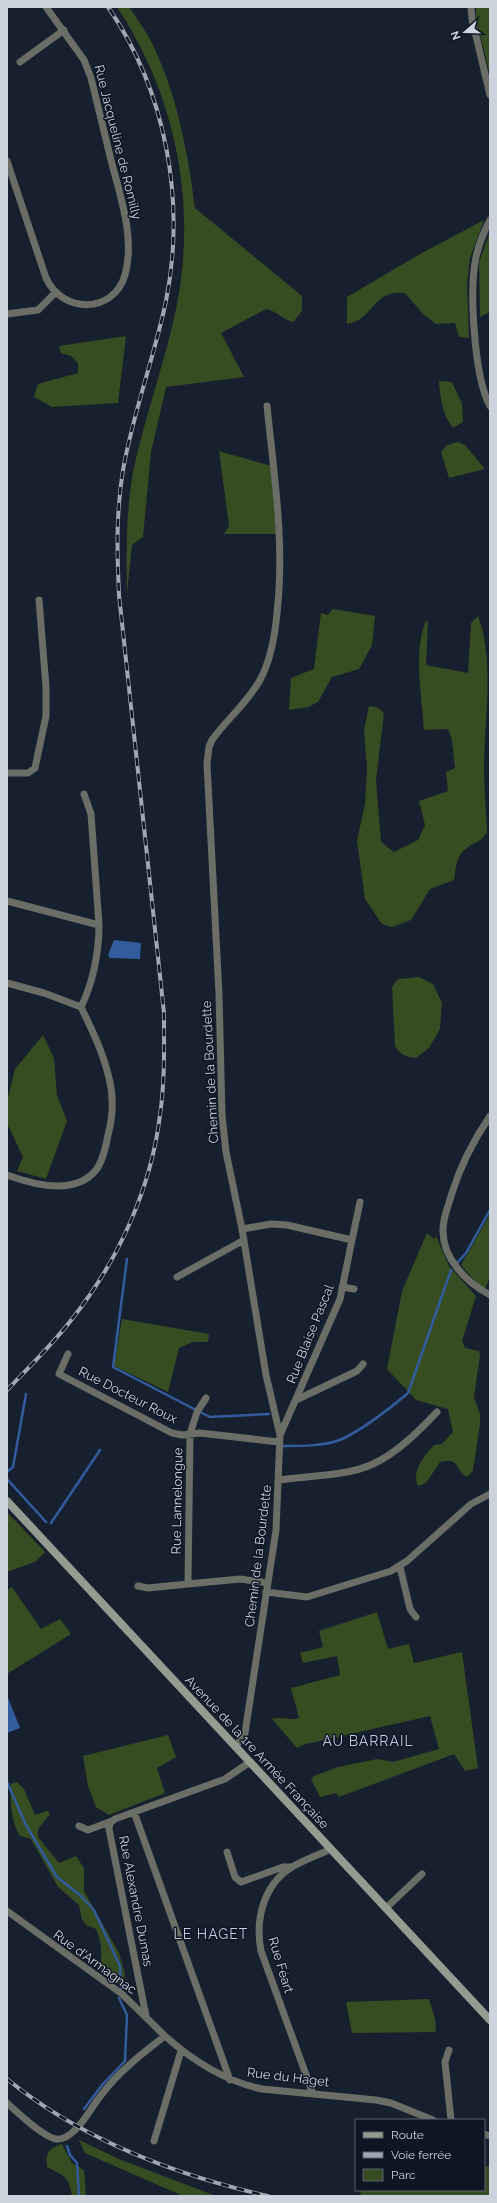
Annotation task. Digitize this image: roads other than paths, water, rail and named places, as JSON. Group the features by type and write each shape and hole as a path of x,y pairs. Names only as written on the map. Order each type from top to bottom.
{"main road":[{"name":"Avenue de la 1re Armée Française","path":"7,1501 490,2020"}],"street":[{"name":"Rue Jacqueline de Romilly","path":"46,7 64,30 84,60 91,78 124,210 128,237 125,275 119,287 108,299 94,304 80,305 66,300 55,293"},
{"path":"471,7 472,19 490,95"},
{"path":"20,62 64,30"},
{"path":"7,161 46,278 55,293 38,310 7,314"},
{"path":"490,220 476,258 474,281 475,344 481,380 490,406"},
{"name":"Chemin de la Bourdette","path":"236,1746 245,1733 276,1530 280,1438 266,1375 244,1240 226,1152 222,1115 219,994 207,764 209,748 212,740 260,680 275,631 279,595 281,532 267,406"},
{"path":"7,773 28,773 35,768 46,716 46,687 39,600"},
{"path":"81,1007 86,996 95,959 99,925 91,814 84,794"},
{"path":"7,901 99,925"},
{"path":"7,983 44,993 81,1007 98,1041 110,1079 112,1114 102,1158 97,1169 89,1176 73,1184 61,1186 42,1185 7,1175"},
{"path":"490,1116 473,1140 460,1169 443,1227 445,1244 453,1262 469,1281 490,1295"},
{"name":"Rue Blaise Pascal","path":"280,1438 340,1299 360,1202"},
{"path":"242,1229 271,1224 287,1224 352,1240"},
{"path":"177,1277 244,1240"},
{"path":"342,1286 354,1289"},
{"name":"Rue Docteur Roux","path":"68,1354 60,1374 172,1433 200,1433 280,1438"},
{"path":"296,1400 357,1371 363,1364"},
{"name":"Rue Lannelongue","path":"188,1584 190,1434 197,1412 206,1398"},
{"path":"279,1480 349,1471 372,1465 419,1431 437,1412"},
{"path":"266,1592 307,1597 380,1576 400,1567 471,1504 490,1494"},
{"path":"400,1567 410,1609 416,1617"},
{"path":"138,1586 148,1588 240,1579 268,1583"},
{"name":"Rue Alexandre Dumas","path":"146,2016 109,1829 112,1821 225,1779 250,1762"},
{"path":"134,1812 230,2080"},
{"path":"79,1826 88,1830 112,1821"},
{"name":"Rue Féart","path":"313,2094 261,1951 259,1938 260,1917 266,1896 291,1867 331,1849"},
{"path":"226,1852 235,1877 241,1882 283,1867 291,1867"},
{"path":"386,1908 422,1874"},
{"name":"Rue d'Armagnac","path":"7,1911 122,1994 165,2036"},
{"path":"7,2103 47,2135 56,2139 66,2138 73,2133 87,2113 116,2078 165,2036"},
{"name":"Rue du Haget","path":"165,2036 181,2051 230,2080 262,2089 376,2100 391,2103 430,2119"},
{"path":"449,2050 445,2062 451,2119"},
{"path":"154,2141 181,2051"}],"water":[{"path":"114,940 141,943 140,959 110,958 108,955"},
{"path":"7,1695 20,1728 7,1733"}],"waterway":[{"path":"458,1262 466,1253 490,1210"},
{"path":"127,1259 113,1367 196,1410"},
{"path":"284,1446 306,1446 342,1439 367,1424 408,1393 451,1270"},
{"path":"7,1472 13,1467 26,1394"},
{"path":"200,1412 210,1417 269,1414"},
{"path":"51,1523 100,1450"},
{"path":"7,1479 46,1522"},
{"path":"7,1782 26,1825 57,1877 81,1896 94,1910 120,1966 121,1989"},
{"path":"84,2109 102,2085 125,2061 127,2015 119,1998"},
{"path":"67,2146 70,2155 77,2163 79,2196"}],"railway":[{"path":"7,1390 65,1328 89,1297 118,1248 130,1223 149,1170 156,1143 163,1090 164,1013 119,595 118,532 119,501 123,470 127,449 166,301 172,263 174,225 172,186 166,148 157,111 144,74 128,40 108,7"},
{"path":"7,2079 66,2120 130,2152 164,2166 198,2177 268,2196"}],"district":[{"name":"AU BARRAIL","path":"368,1741"},
{"name":"LE HAGET","path":"211,1934"}]}
